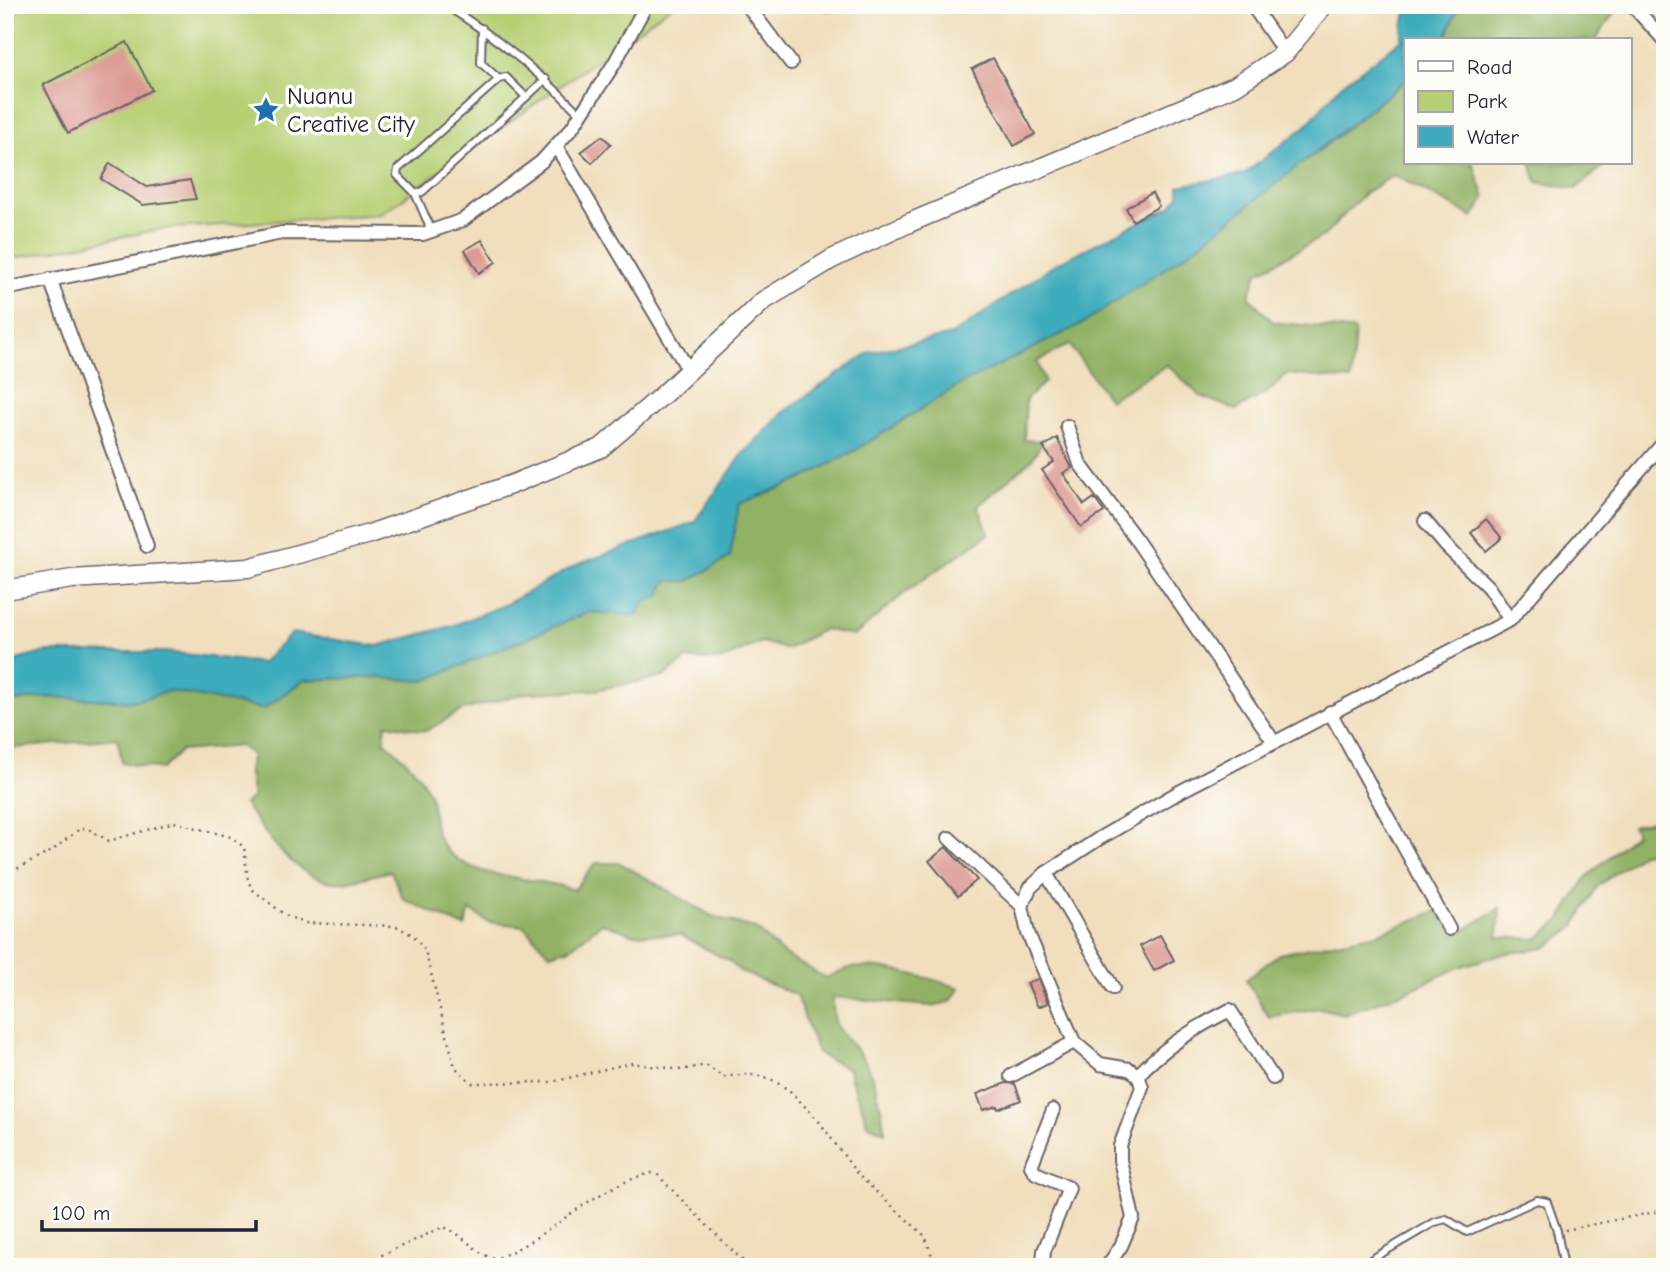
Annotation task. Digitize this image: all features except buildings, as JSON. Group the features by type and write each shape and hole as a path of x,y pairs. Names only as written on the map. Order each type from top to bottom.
{"street":[{"path":"6,285 50,279 282,233 432,232 463,220 541,162 556,146 580,115 646,5"},
{"path":"747,5 791,63"},
{"path":"1252,5 1285,53"},
{"path":"5,590 72,579 248,568 369,534 513,485 601,448 689,371 763,301 832,259 909,223 1235,86 1285,53 1324,5"},
{"path":"1632,5 1665,41"},
{"path":"556,146 689,371"},
{"path":"50,279 147,547"},
{"path":"1067,426 1080,464 1135,538 1274,742"},
{"path":"1022,906 1030,888 1046,873 1146,811 1330,712 1510,620 1665,441"},
{"path":"1425,521 1488,587 1510,620"},
{"path":"1330,712 1449,929"},
{"path":"949,838 1022,906 1028,933 1074,1042 1100,1064 1129,1069 1138,1075 1142,1087 1120,1146 1133,1218 1121,1246 1107,1267"},
{"path":"1046,873 1113,988"},
{"path":"1138,1075 1154,1057 1200,1026 1230,1010 1273,1078"},
{"path":"1011,1076 1074,1042"},
{"path":"1048,1267 1043,1262 1044,1251 1069,1191 1066,1185 1036,1173 1031,1166 1054,1110"}],"lane":[{"path":"445,5 482,28 546,79 580,115"},
{"path":"482,28 481,63 499,79"},
{"path":"432,232 415,193 397,175 397,169 499,79 506,77 526,97"},
{"path":"415,193 422,192 546,79"},
{"path":"1364,1267 1372,1259 1435,1222 1446,1219 1467,1232 1537,1200 1547,1202 1558,1231 1564,1267"}],"path":[{"path":"5,875 50,852 81,828 90,830 108,841 174,822 231,837 244,847 248,881 253,890 285,915 304,923 396,926 415,936 425,950 455,1068 472,1083 487,1085 552,1082 630,1063 681,1070 706,1065 723,1077 748,1074 769,1078 789,1090 808,1110 858,1175 925,1236 936,1267"},
{"path":"356,1267 443,1227 453,1230 486,1257 495,1259 548,1231 588,1199 651,1173 657,1174 685,1204 701,1216 749,1267"},
{"path":"1558,1231 1665,1210"}],"green space":[{"name":"Nuanu Creative City","path":"5,5 673,5 381,214 162,229 5,260"},
{"path":"1459,5 1619,5 1597,38 1446,38"},
{"path":"1404,82 1404,164 1473,164 1485,198 1473,217 1394,175 1365,193 1325,235 1257,273 1249,297 1273,322 1355,331 1351,380 1286,374 1272,389 1236,410 1200,396 1167,365 1109,400 1069,344 1037,362 1045,382 1026,399 1024,440 1043,441 1032,459 978,506 989,534 907,591 854,636 824,629 787,649 762,642 721,660 687,659 663,677 596,690 526,693 463,710 426,731 386,724 384,741 405,760 424,783 431,800 440,841 463,863 493,874 574,890 596,863 620,863 712,916 756,929 783,954 826,978 846,969 871,967 903,972 960,988 950,1002 931,1006 833,997 834,1019 840,1032 863,1058 872,1075 885,1132 867,1124 849,1069 818,1054 796,995 741,972 729,961 680,935 632,934 602,923 570,948 550,954 524,926 488,922 470,910 465,927 403,899 391,871 346,882 318,878 281,852 244,804 253,797 248,768 252,755 240,746 180,751 162,769 122,763 118,738 5,749 5,702 48,697 135,701 169,691 263,709 304,680 374,677 424,681 589,612 636,616 645,601 659,597 666,581 688,581 730,557 738,504 800,480 856,450 1318,152"},
{"path":"1531,164 1606,164 1576,189 1537,182"},
{"path":"1665,818 1665,849 1642,853 1597,887 1574,927 1545,948 1503,954 1459,967 1408,991 1344,1014 1319,1008 1269,1017 1246,980 1279,954 1377,934 1437,911 1455,936 1500,908 1498,937 1537,939 1560,920 1586,878 1636,833 1632,826"}],"water":[{"path":"1407,5 1459,5 1446,38 1404,38 1404,82 1195,248 1084,323 959,385 856,450 800,480 739,504 730,557 688,581 666,581 659,597 645,601 636,616 589,612 424,681 374,677 304,680 263,709 169,691 135,701 48,697 5,702 5,663 47,652 167,652 262,663 292,633 377,646 452,626 506,604 576,565 694,522 743,454 786,410 870,352 952,335 1057,263 1172,206 1179,195 1179,186 1244,174 1306,126 1341,85 1401,40"}],"place":[{"name":"Nuanu Creative City","path":"266,110"}]}
